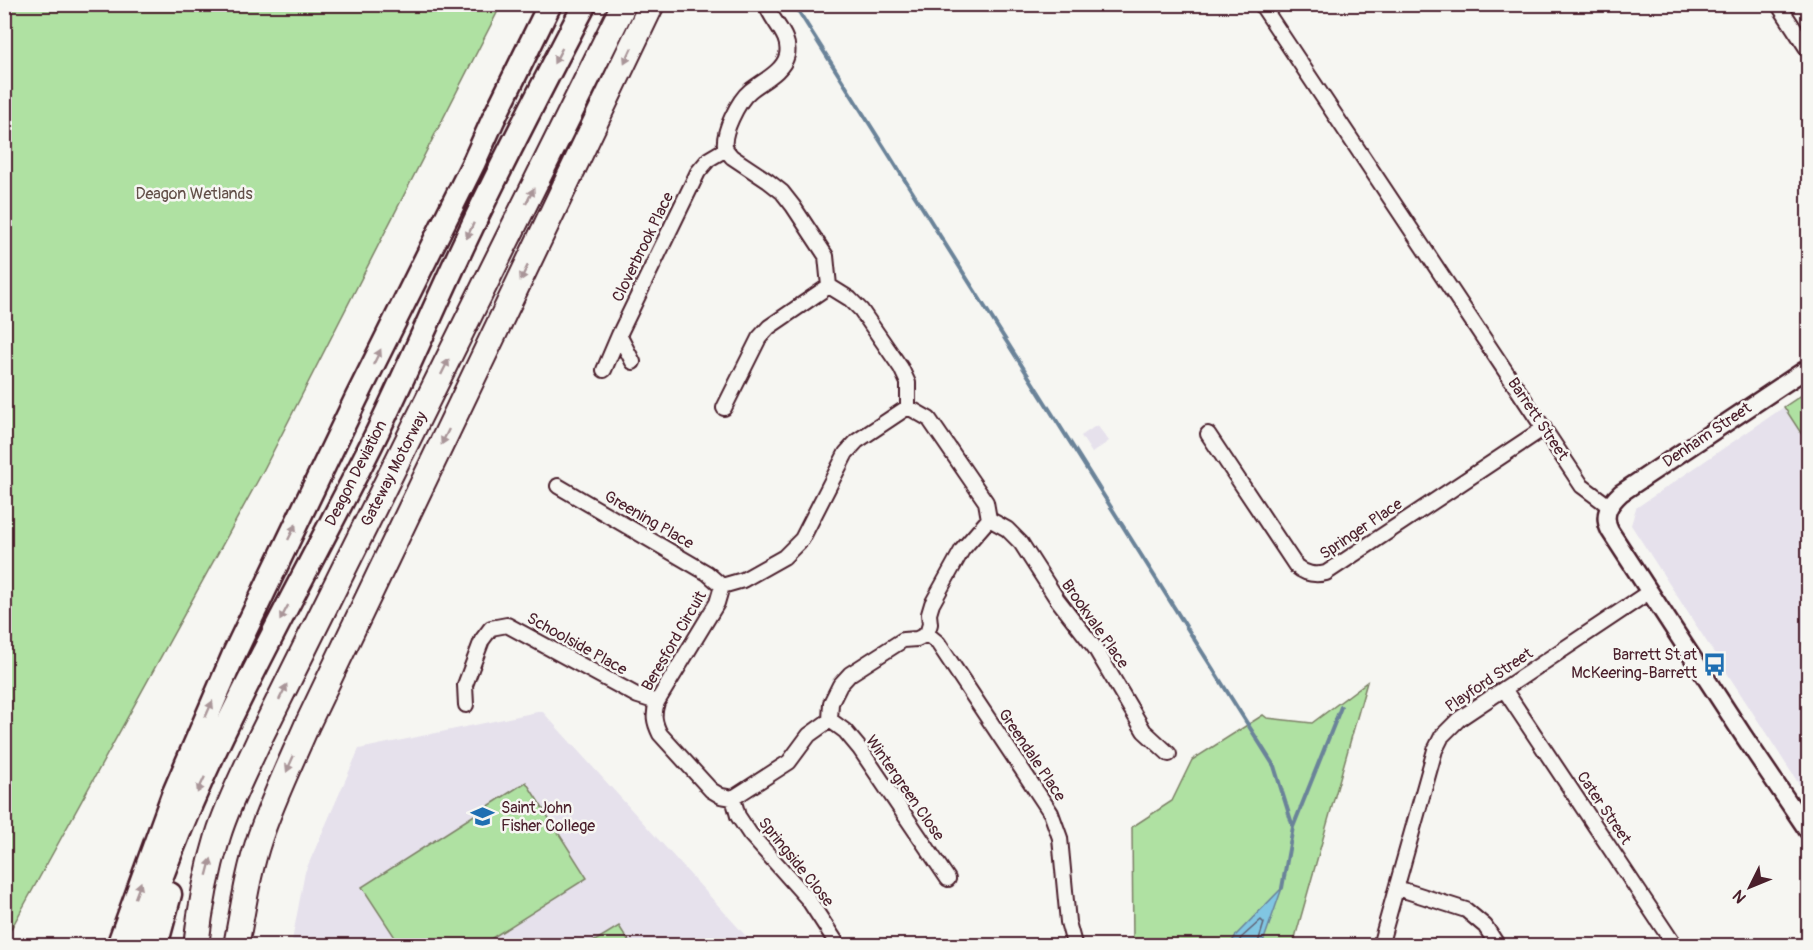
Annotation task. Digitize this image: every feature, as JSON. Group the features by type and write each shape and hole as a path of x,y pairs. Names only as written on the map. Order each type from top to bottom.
{"highway":[{"name":"Deagon Deviation","path":"118,945 173,795 234,654 550,4"},
{"name":"Deagon Deviation","path":"138,945 178,834 251,674 391,404 471,229 585,4"},
{"name":"Gateway Motorway","path":"196,945 207,875 231,801 260,738 624,4"},
{"name":"Gateway Motorway","path":"236,945 245,893 260,838 289,765 652,4"},
{"path":"156,945 181,860 178,834"}],"street":[{"path":"766,4 787,41 786,58 777,71 748,93 738,108 725,136 726,149 732,157 775,187 793,206 826,256 829,286"},
{"name":"Barrett Street","path":"1261,4 1581,486 1609,506"},
{"path":"1778,4 1809,50"},
{"name":"Cloverbrook Place","path":"604,370 698,172 709,159 726,149"},
{"path":"733,798 789,762 809,735 830,720 831,703 840,685 850,674 903,640 917,639 927,634 932,604 962,550 989,519 986,502 929,419 908,407 908,383 901,368 861,310 850,299 829,286"},
{"path":"724,408 759,338 769,327 829,286"},
{"path":"619,335 633,362"},
{"name":"Denham Street","path":"1609,506 1622,493 1809,368"},
{"name":"Beresford Circuit","path":"733,798 721,796 711,790 660,734 653,714 657,702 717,603 722,586 743,580 784,557 802,539 846,453 857,441 908,407"},
{"name":"Springer Place","path":"1208,434 1296,566 1309,574 1318,574 1326,573 1544,428"},
{"name":"Greening Place","path":"558,486 707,573 722,586"},
{"path":"1609,506 1606,524 1610,531 1808,831"},
{"name":"Brookvale Place","path":"989,519 1007,529 1021,543 1057,598 1095,648 1144,731 1169,754"},
{"name":"Playford Street","path":"1380,945 1435,750 1442,736 1459,719 1649,592"},
{"name":"Schoolside Place","path":"466,705 465,685 482,640 491,628 507,625 638,696 657,702"},
{"name":"Greendale Place","path":"927,634 938,643 1052,813 1060,838 1068,922 1076,945"},
{"name":"Cater Street","path":"1504,688 1675,945"},
{"name":"Wintergreen Close","path":"830,720 845,731 860,749 948,879"},
{"name":"Springside Close","path":"733,798 738,816 750,834 808,899 838,945"},
{"path":"1397,888 1466,910 1485,926 1498,945"}],"shaded area":[{"path":"1784,407 1808,444 1808,798 1631,525 1636,508"},
{"path":"1097,425 1109,441 1092,453 1081,436"},
{"name":"Saint John Fisher College","path":"542,711 754,945 291,946 305,872 359,749"}],"green space":[{"name":"Deagon Wetlands","path":"5,4 501,5 262,473 5,940"},
{"path":"1808,391 1808,444 1784,407"},
{"path":"1367,682 1293,945 1133,945 1132,827 1172,801 1192,760 1263,715 1267,718 1312,723"},
{"path":"526,782 587,878 481,945 400,945 362,887"},
{"path":"619,926 631,945 588,945"}],"water":[{"path":"1282,888 1262,945 1230,945 1236,935"}],"waterway":[{"path":"794,4 1274,766 1293,827"},
{"path":"1282,888 1293,827 1341,707"}],"place":[{"name":"Barrett St at McKeering-Barrett","path":"1715,664"},
{"name":"Saint John Fisher College","path":"483,817"}]}
